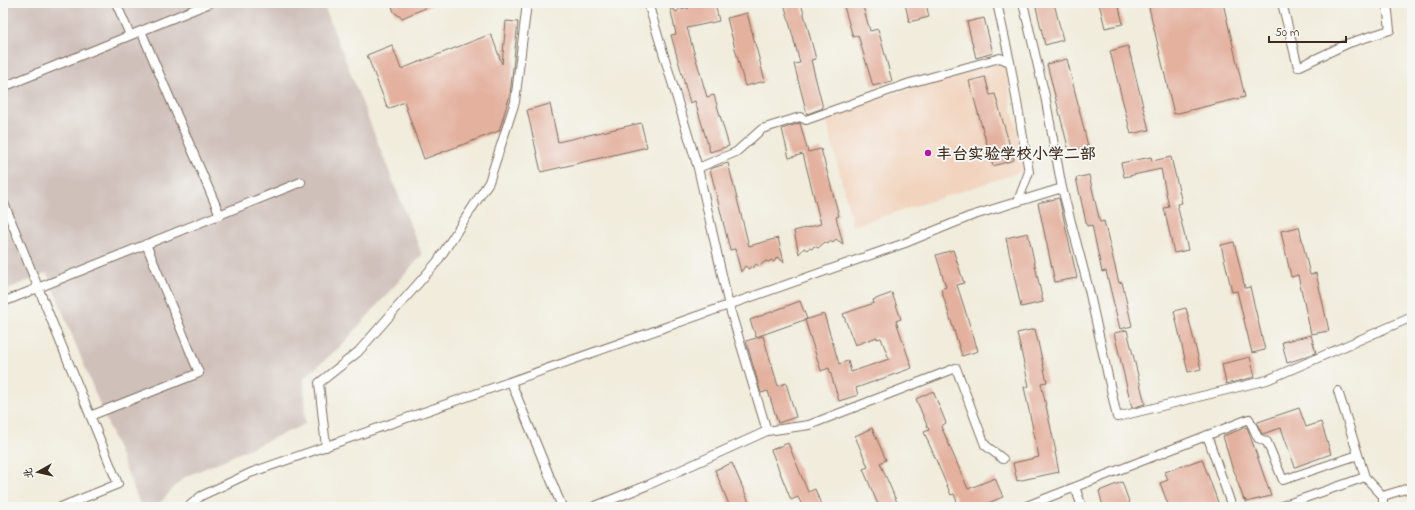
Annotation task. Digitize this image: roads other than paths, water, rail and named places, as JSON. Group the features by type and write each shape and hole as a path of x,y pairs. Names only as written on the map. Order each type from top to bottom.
{"street":[{"path":"116,3 130,36"},
{"path":"3,87 210,3"},
{"path":"326,446 319,383 358,352 437,262 489,182 515,102 527,3"},
{"path":"648,3 698,168 729,306 767,431"},
{"path":"996,3 1010,62 1029,172 1018,201"},
{"path":"1023,3 1045,96 1062,188 1089,290 1117,417 1267,380 1412,317"},
{"path":"1282,3 1298,67 1349,43 1390,30 1387,3"},
{"path":"141,31 220,215"},
{"path":"698,168 736,152 762,129 800,117 806,120 910,83 1000,58 1010,62"},
{"path":"3,302 301,182"},
{"path":"188,507 200,496 250,473 904,244 971,216 1062,188"},
{"path":"3,201 118,484 61,507"},
{"path":"90,416 199,373 146,244"},
{"path":"593,507 648,485 767,431 809,425 956,368 985,445 1003,459"},
{"path":"511,382 554,488 560,502 564,507"},
{"path":"1338,391 1365,477 1383,496 1383,507"},
{"path":"1024,507 1036,505 1075,487 1249,419 1258,438 1268,442 1283,480 1358,455"},
{"path":"1207,435 1232,507"},
{"path":"1278,507 1365,477"},
{"path":"1075,487 1082,507"},
{"path":"1383,496 1412,487"}],"place":[{"name":"丰台实验学校小学二部","path":"928,153"}]}
